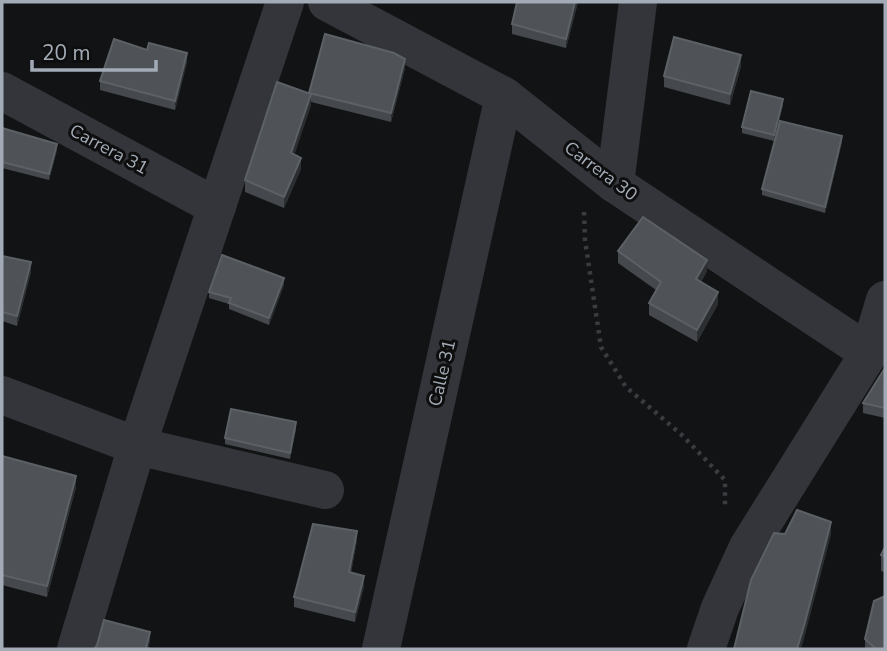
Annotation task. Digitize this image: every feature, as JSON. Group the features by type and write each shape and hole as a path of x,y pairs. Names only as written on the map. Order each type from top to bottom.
{"street":[{"path":"76,649 137,446 285,2"},
{"name":"Carrera 30","path":"327,2 504,96 615,184 869,353"},
{"path":"615,184 638,2"},
{"name":"Carrera 31","path":"2,91 217,207"},
{"name":"Calle 31","path":"381,649 504,96"},
{"path":"706,649 720,608 748,547 869,353 885,300"},
{"path":"2,396 137,446 326,490"}],"path":[{"path":"615,184 584,200 585,240 601,347 626,387 683,436 725,480 725,519 748,547"}],"building":[{"path":"517,2 575,2 566,39 512,24"},
{"path":"325,34 394,53 405,59 391,113 309,93"},
{"path":"674,37 741,55 730,94 664,76"},
{"path":"114,39 147,50 149,43 187,53 175,101 100,81"},
{"path":"277,82 311,94 291,153 301,158 284,197 245,180"},
{"path":"751,91 783,99 774,135 742,127"},
{"path":"780,121 842,136 825,207 762,189"},
{"path":"2,128 57,144 49,174 2,162"},
{"path":"643,217 707,260 696,279 718,292 697,330 649,303 661,282 618,251"},
{"path":"222,255 284,278 269,318 229,303 231,298 209,292"},
{"path":"2,256 31,262 17,316 2,312"},
{"path":"885,368 885,408 863,403"},
{"path":"231,409 296,422 290,453 225,438"},
{"path":"2,456 76,476 47,586 2,575"},
{"path":"797,510 831,522 797,649 734,649 751,580 774,533 785,534"},
{"path":"313,524 357,531 349,572 364,576 355,612 294,597"},
{"path":"885,596 885,649 876,649 865,639 874,601"},
{"path":"104,620 150,632 146,648 151,649 94,649"}]}
